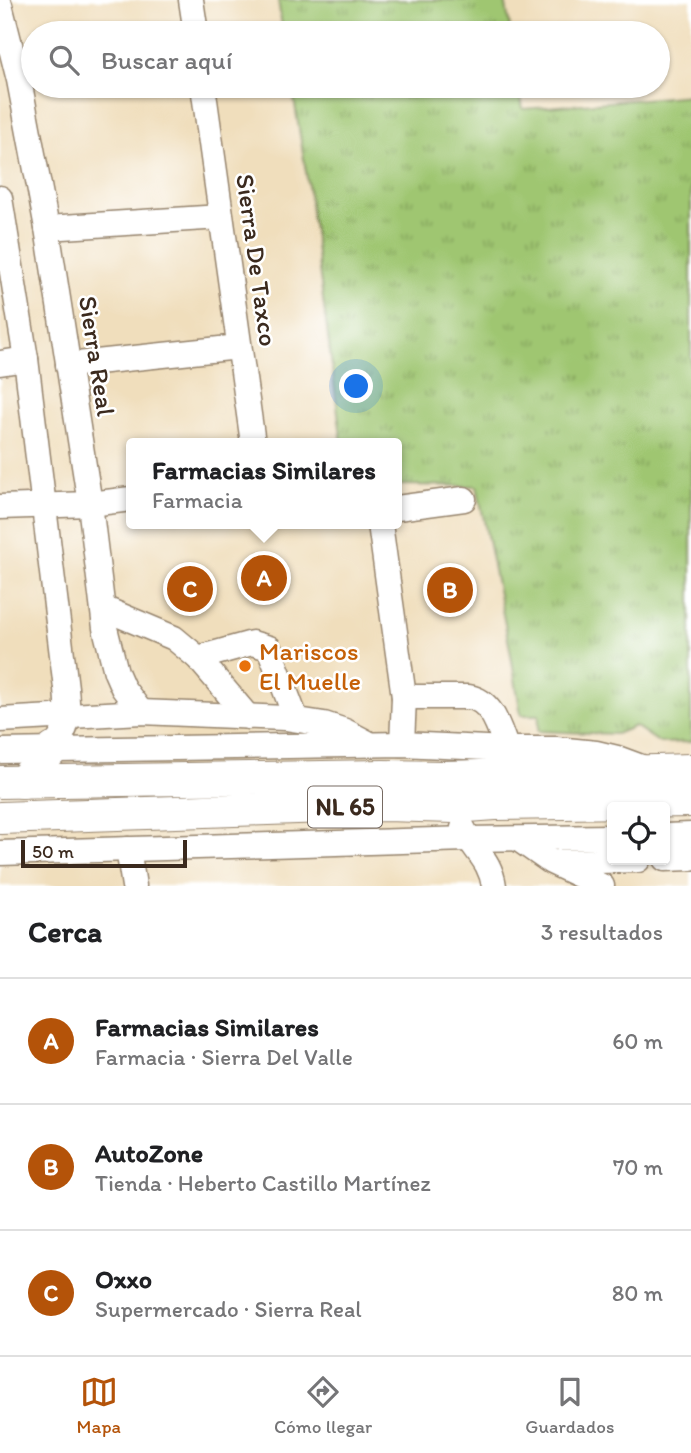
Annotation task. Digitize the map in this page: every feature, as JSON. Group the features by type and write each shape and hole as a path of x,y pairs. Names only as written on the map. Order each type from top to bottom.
{"main road":[{"path":"11,782 53,749"},
{"name":"NL 65","path":"0,818 384,791 457,777 691,770"},
{"name":"NL 65","path":"457,777 509,804 691,802"},
{"name":"NL 65","path":"11,782 384,791"}],"street":[{"path":"191,0 194,21"},
{"name":"Sierra Real","path":"0,5 18,80"},
{"name":"Sierra Real","path":"22,98 47,228 90,504 105,628 116,673 123,688 141,712"},
{"name":"Sierra De Taxco","path":"205,98 252,438"},
{"path":"1,212 26,359 68,716 66,730 53,749"},
{"path":"47,228 221,217"},
{"path":"68,365 239,347"},
{"path":"0,363 26,359"},
{"path":"402,507 464,499"},
{"path":"0,507 90,504 126,500"},
{"path":"381,529 404,697 402,744"},
{"path":"103,608 174,638 215,675 248,717"},
{"path":"198,658 253,643 269,648 296,719"},
{"path":"404,697 478,698 490,710 507,749"},
{"path":"0,720 141,712 296,719 324,724 371,744 384,791 379,842"},
{"path":"0,751 402,744 457,777 468,839 489,867 494,886"},
{"path":"457,777 507,749 556,749 596,753 651,771"},
{"path":"670,836 691,835"},
{"path":"0,853 607,837"},
{"path":"518,839 551,862 602,886"},
{"path":"128,849 134,886"},
{"path":"670,859 691,858"},
{"path":"551,862 607,861"}],"green space":[{"path":"278,0 505,0 509,21 281,21"},
{"path":"691,95 691,742 660,743 635,726 616,734 538,731 539,715 521,715 477,486 402,485 402,438 341,438 294,98 521,98 523,109"}],"place":[{"name":"Farmacias Similares","path":"264,578"},
{"name":"Oxxo","path":"190,589"},
{"name":"AutoZone","path":"450,590"},
{"name":"Mariscos El Muelle","path":"245,666"}]}
